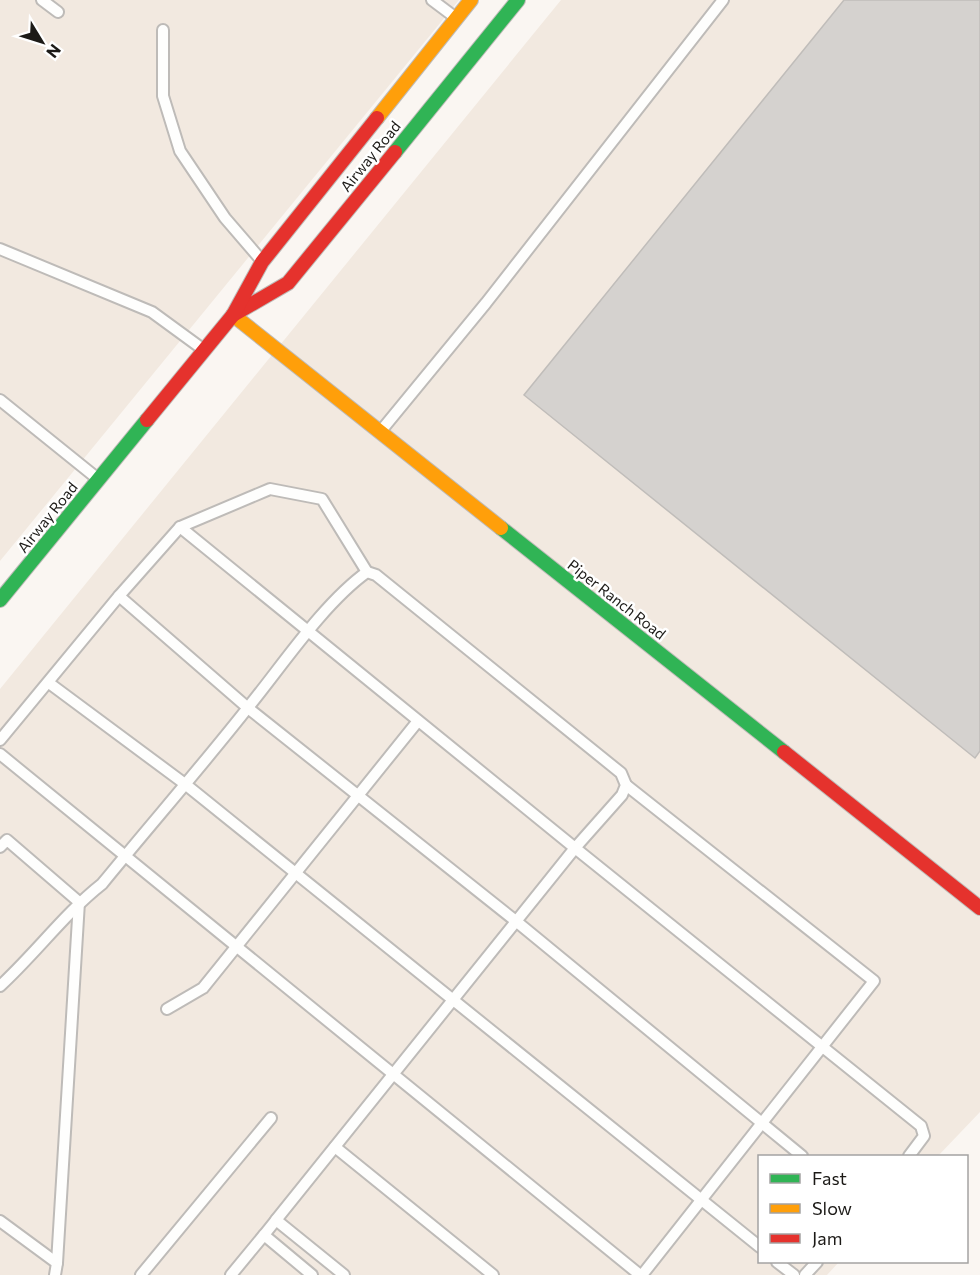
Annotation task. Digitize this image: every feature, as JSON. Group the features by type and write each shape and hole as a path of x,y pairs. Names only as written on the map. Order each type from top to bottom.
{"street":[{"name":"Airway Road","path":"0,600 233,315 262,262 471,0"},
{"name":"Airway Road","path":"233,315 288,283 518,0"},
{"name":"Piper Ranch Road","path":"233,315 980,908"}],"lane":[{"path":"42,0 58,12"},
{"path":"432,0 456,18"},
{"path":"380,432 486,303 723,0"},
{"path":"163,30 163,96 180,151 225,218 262,262"},
{"path":"0,249 152,312 204,350"},
{"path":"0,400 98,479"},
{"path":"0,740 119,596 180,527 270,489 322,499 367,572 376,575 621,773 626,785 874,981 641,1275 0,754"},
{"path":"180,527 418,722 921,1126 924,1136 910,1155"},
{"path":"0,986 23,965 79,902 102,884 308,632 352,583 367,572"},
{"path":"119,596 248,708 517,922 801,1155"},
{"path":"49,683 185,783 758,1247"},
{"path":"168,1009 203,988 418,722"},
{"path":"231,1275 575,848 622,795 626,785"},
{"path":"2,841 79,902"},
{"path":"56,1269 79,902"},
{"path":"141,1275 271,1118"},
{"path":"335,1147 493,1275"},
{"path":"276,1220 344,1275"},
{"path":"0,1221 56,1269"},
{"path":"264,1235 312,1275"},
{"path":"778,1263 794,1275"},
{"path":"805,1275 816,1263"}],"shaded area":[{"path":"0,0 459,0 0,561"},
{"path":"561,0 980,0 980,1112 939,1155 758,1155 758,1263 838,1263 827,1275 0,1275 0,689"}],"building":[{"path":"844,0 980,0 980,751 975,758 524,395"}],"traffic: fast":[{"path":"395,152 518,0"},
{"path":"0,600 147,420"},
{"path":"501,528 784,752"}],"traffic: slow":[{"path":"377,118 471,0"},
{"path":"233,315 501,528"}],"traffic: jam":[{"path":"147,420 233,315 262,262 377,118"},
{"path":"233,315 288,283 395,152"},
{"path":"784,752 980,908"}]}
